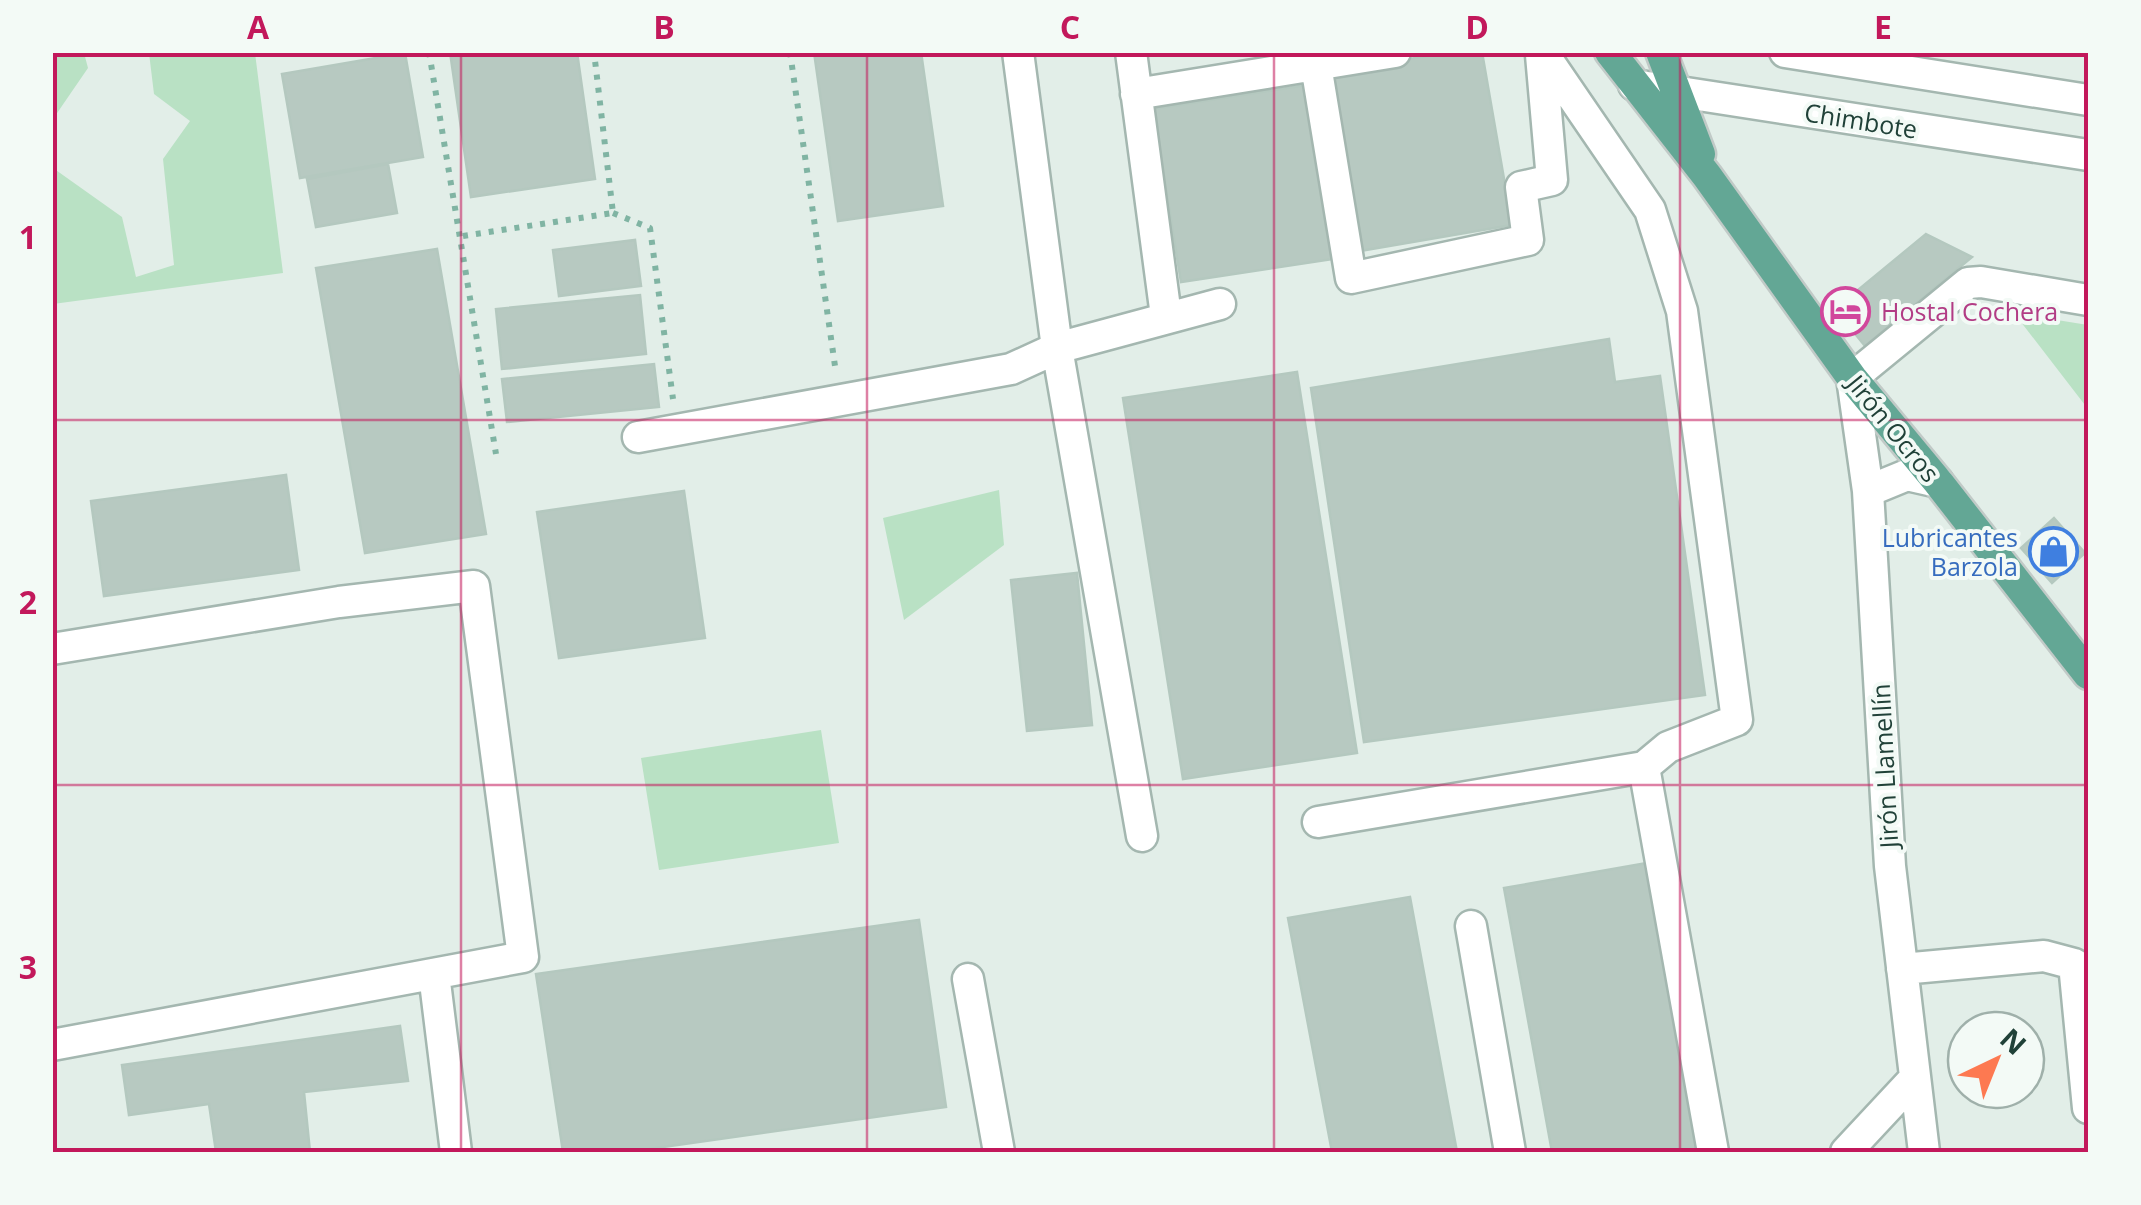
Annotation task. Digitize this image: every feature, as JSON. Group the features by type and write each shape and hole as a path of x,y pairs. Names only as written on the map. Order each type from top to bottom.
{"main road":[{"name":"Jirón Ocros","path":"1610,52 1707,176 1852,378 2088,674"},
{"name":"Jirón Ocros","path":"1661,52 1707,176"}],"street":[{"path":"1018,52 1057,348 1142,836"},
{"path":"1131,52 1166,316"},
{"path":"1136,94 1396,52"},
{"path":"1316,65 1351,278 1528,240 1521,187 1552,180 1541,52"},
{"path":"1318,822 1644,766 1668,748 1736,720 1682,311 1650,210 1541,52"},
{"path":"1785,52 2088,100"},
{"name":"Chimbote","path":"1634,85 2088,155"},
{"path":"1852,378 1968,283 2088,300"},
{"path":"638,438 1011,369 1057,348 1220,304"},
{"name":"Jirón Llamellín","path":"1852,378 1868,491 1890,866 1924,1152"},
{"path":"1868,491 1907,475 1938,482"},
{"path":"52,648 339,602 474,586 523,958 52,1044"},
{"path":"1644,766 1713,1152"},
{"path":"1470,926 1510,1152"},
{"path":"1902,969 2044,956 2082,968 2088,1108"},
{"path":"434,974 456,1152"},
{"path":"968,979 999,1152"},
{"path":"1846,1152 1915,1078"}],"path":[{"path":"430,52 496,454"},
{"path":"594,52 613,213"},
{"path":"790,52 840,400"},
{"path":"462,236 613,213 650,228 678,430"}],"green space":[{"path":"53,52 84,53 88,68 53,119"},
{"path":"149,53 255,53 283,273 53,304 53,168 122,217 136,277 174,265 163,159 190,121 154,94"},
{"path":"2014,313 2088,325 2088,409"},
{"path":"999,490 1004,545 904,620 883,518"},
{"path":"821,730 839,843 659,870 641,758"}],"building":[{"path":"450,52 577,52 595,179 471,197"},
{"path":"814,52 921,52 943,206 838,221"},
{"path":"1450,52 1482,52 1512,225 1360,251 1328,73"},
{"path":"405,53 423,157 300,178 282,74"},
{"path":"1306,85 1333,259 1181,282 1153,109"},
{"path":"388,164 397,213 316,227 307,179"},
{"path":"1926,234 1972,257 1865,346 1835,309"},
{"path":"635,240 641,286 559,296 553,250"},
{"path":"437,249 486,534 365,553 316,268"},
{"path":"640,295 646,354 502,369 496,309"},
{"path":"1609,339 1615,382 1660,376 1705,695 1364,742 1311,388"},
{"path":"654,364 659,407 507,422 502,379"},
{"path":"1297,372 1357,753 1183,779 1123,398"},
{"path":"286,475 299,570 104,596 91,501"},
{"path":"684,491 705,638 559,658 537,512"},
{"name":"Lubricantes Barzola","path":"2054,518 2085,553 2052,583 2021,548"},
{"path":"1077,573 1092,725 1027,731 1011,580"},
{"path":"1647,863 1700,1152 1552,1152 1504,888"},
{"path":"1410,897 1457,1152 1332,1152 1288,918"},
{"path":"919,920 946,1107 628,1152 563,1152 536,974"},
{"path":"400,1026 408,1081 304,1092 310,1152 216,1152 209,1104 129,1115 122,1065"}],"place":[{"name":"Hostal Cochera","path":"1846,311"},
{"name":"Lubricantes Barzola","path":"2053,551"}]}
